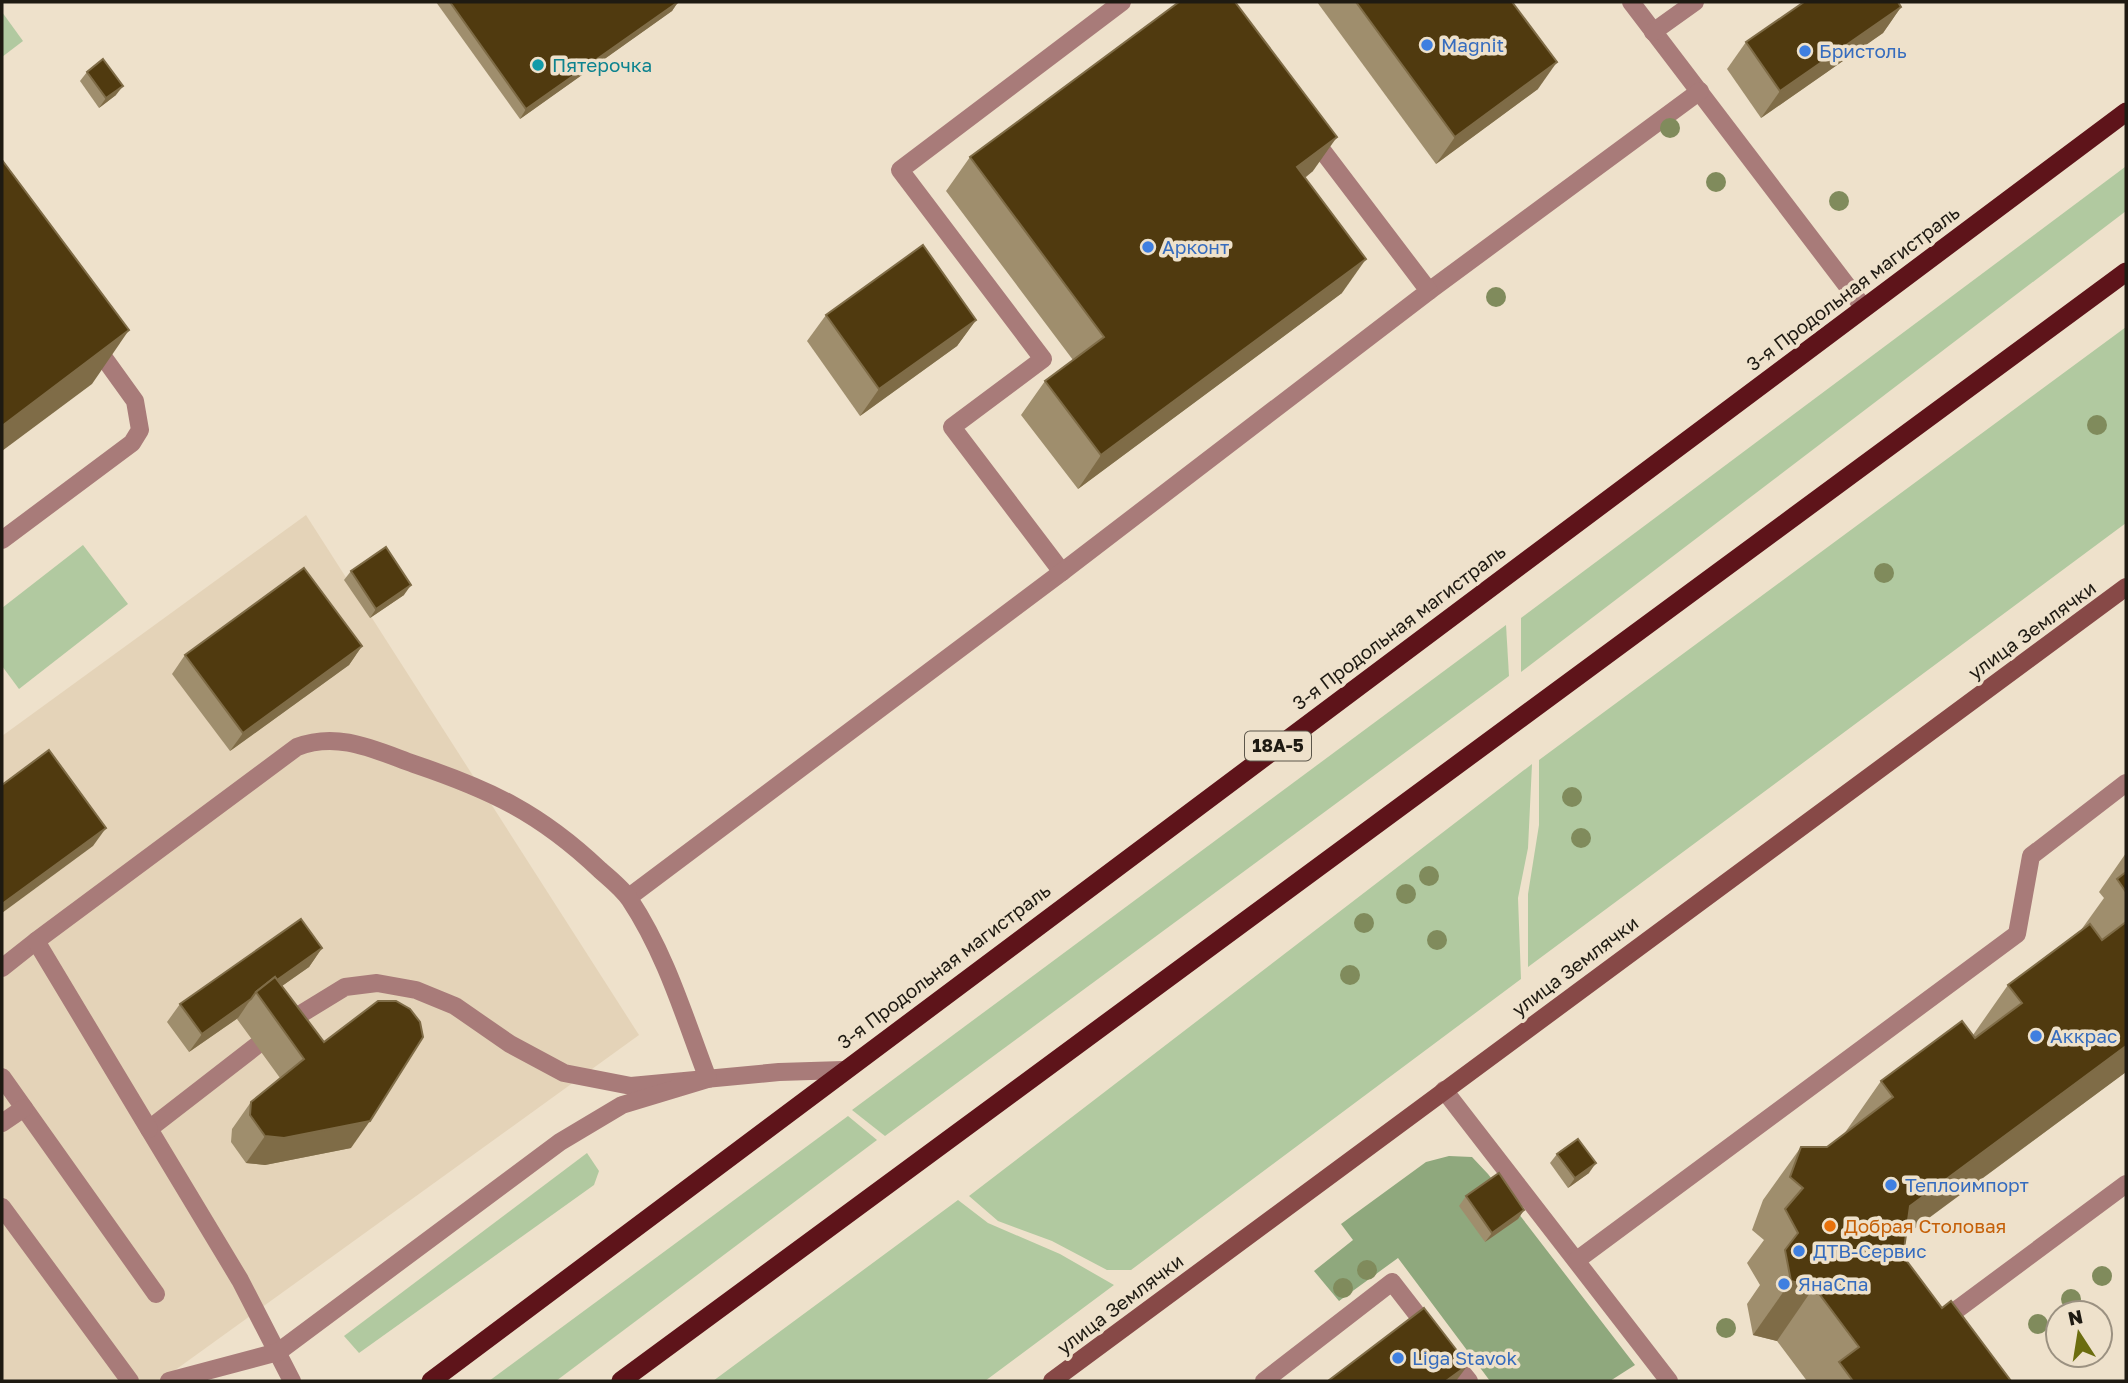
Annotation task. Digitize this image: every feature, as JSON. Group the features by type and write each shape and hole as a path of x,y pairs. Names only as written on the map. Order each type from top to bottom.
{"highway":[{"name":"3-я Продольная магистраль","path":"430,1381 2126,112"},
{"path":"621,1381 2126,272"}],"main road":[{"name":"улица Землячки","path":"1052,1381 2126,587"}],"street":[{"path":"1062,572 952,427 1043,359 900,170 1122,2"},
{"path":"1630,2 1864,308"},
{"path":"1654,32 1695,2"},
{"path":"629,897 1062,572 1429,291 1699,91"},
{"path":"1302,124 1429,291"},
{"path":"2,540 132,443 140,430 135,401 80,327"},
{"path":"2,968 297,747 316,740 359,745 473,784 514,804 565,836 629,897 656,944 708,1079"},
{"path":"1577,1261 2017,934 2032,856 2126,783"},
{"path":"36,941 240,1280 292,1381"},
{"path":"276,1030 345,987 377,984 416,990 455,1006 510,1044 564,1073 631,1086 843,1070"},
{"path":"149,1129 256,1046"},
{"path":"2,1077 156,1294"},
{"path":"169,1381 278,1352 560,1142 622,1105 708,1079"},
{"path":"1444,1090 1577,1261 1662,1379"},
{"path":"2,1123 24,1108"},
{"path":"1967,1337 1951,1314 2126,1184"},
{"path":"2,1207 130,1381"},
{"path":"1264,1381 1392,1282 1469,1381"}],"shaded area":[{"path":"306,515 639,1035 160,1381 2,1381 2,736"}],"green space":[{"path":"2,12 23,41 2,57"},
{"path":"2125,167 2126,211 1521,672 1521,618"},
{"path":"2126,327 2126,523 1528,967 1528,894 1539,825 1539,760"},
{"path":"83,545 128,604 19,689 2,666 2,608"},
{"path":"1506,625 1509,676 885,1136 852,1110"},
{"path":"1532,764 1528,848 1518,898 1521,979 1131,1270 1107,1270 1052,1241 998,1221 969,1196"},
{"path":"848,1116 877,1140 556,1381 489,1381"},
{"path":"587,1153 599,1171 594,1185 359,1353 344,1336"},
{"path":"1449,1156 1472,1157 1488,1174 1635,1365 1610,1381 1490,1381 1398,1258 1339,1301 1314,1271 1353,1240 1341,1224 1426,1162"},
{"path":"958,1200 988,1223 1060,1254 1114,1285 985,1381 713,1381"}],"building":[{"name":"Пятерочка","path":"450,2 678,2 526,109"},
{"name":"Арконт","path":"1179,2 1235,2 1337,137 1297,167 1366,259 1101,455 1045,381 1104,337 970,157"},
{"name":"Magnit","path":"1356,2 1512,2 1557,62 1455,137"},
{"name":"Бристоль","path":"1804,2 1898,2 1901,7 1780,91 1746,42"},
{"path":"103,59 123,86 106,98 87,72"},
{"path":"2,160 129,330 2,426"},
{"path":"923,245 976,320 879,389 826,315"},
{"path":"386,547 411,585 376,609 351,571"},
{"path":"304,568 362,646 243,733 185,655"},
{"path":"49,750 106,828 2,904 2,785"},
{"path":"2126,872 2126,892 2117,879"},
{"path":"301,919 322,948 277,980 275,977 251,999 202,1034 180,1004"},
{"path":"2126,922 2126,1046 1910,1206 1903,1256 1942,1308 1951,1301 2011,1381 1853,1381 1839,1362 1859,1347 1814,1287 1791,1281 1785,1250 1798,1233 1785,1209 1803,1188 1790,1177 1801,1147 1827,1147 1893,1097 1881,1081 1962,1021 1975,1038 2022,1003 2008,985 2090,924 2102,940"},
{"path":"275,977 324,1042 378,1001 396,1001 410,1009 420,1022 423,1037 370,1121 284,1138 265,1136 250,1115 251,1102 304,1059 256,992"},
{"path":"1578,1139 1596,1163 1575,1178 1557,1154"},
{"path":"1499,1173 1524,1210 1492,1233 1466,1196"},
{"path":"1424,1308 1468,1365 1446,1381 1328,1381"}],"place":[{"name":"Magnit","path":"1427,45"},
{"name":"Бристоль","path":"1805,51"},
{"name":"Пятерочка","path":"538,65"},
{"name":"Арконт","path":"1148,247"},
{"name":"Аккрас","path":"2036,1036"},
{"name":"Теплоимпорт","path":"1891,1185"},
{"name":"Добрая Столовая","path":"1830,1226"},
{"name":"ДТВ-Сервис","path":"1799,1251"},
{"name":"ЯнаСпа","path":"1784,1284"},
{"name":"Liga Stavok","path":"1398,1358"}]}
